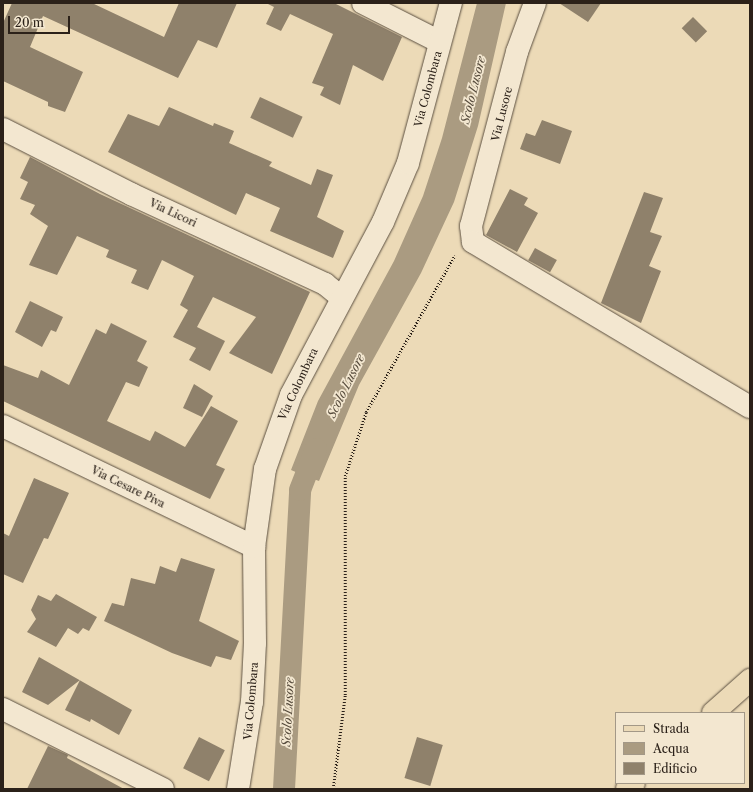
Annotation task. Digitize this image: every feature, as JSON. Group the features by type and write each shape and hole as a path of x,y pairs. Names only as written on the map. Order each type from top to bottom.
{"main road":[{"path":"714,712 750,680"}],"street":[{"path":"363,3 440,42"},
{"name":"Via Colombara","path":"238,789 252,702 255,643 254,546 265,469 276,432 309,358 383,222 408,163 451,3"},
{"name":"Via Lusore","path":"472,234 517,52 535,3"},
{"name":"Via Licori","path":"3,129 131,194 325,284 342,298"},
{"path":"472,234 750,408"},
{"name":"Via Cesare Piva","path":"3,426 254,546"},
{"path":"3,710 163,789"}],"path":[{"path":"333,789 345,695 345,476 366,412 458,249 472,234"}],"water":[{"path":"477,3 506,3 478,126 454,202 421,273 359,385 319,481 291,470 318,401 394,261 423,196 442,138"}],"building":[{"path":"12,3 92,3 164,37 179,3 237,3 217,48 198,40 178,78 43,16 30,47 83,72 65,112 48,106 48,102 3,81 3,23"},
{"path":"266,3 334,3 402,37 383,81 353,65 340,105 320,95 324,87 312,83 333,34 290,14 281,31 266,24 274,7"},
{"path":"559,3 601,3 588,22"},
{"path":"693,17 707,31 696,42 682,28"},
{"path":"260,97 303,117 293,138 250,118"},
{"path":"169,107 213,126 214,123 234,131 229,143 272,162 269,166 311,185 317,169 333,175 317,217 344,231 333,258 270,231 280,208 246,193 236,215 108,152 128,114 159,126"},
{"path":"542,120 572,131 560,164 520,149 526,133 535,136"},
{"path":"30,157 100,194 310,292 272,374 229,353 256,317 213,297 197,327 225,341 210,371 189,360 196,348 173,337 188,310 180,305 194,276 162,260 148,290 131,283 137,270 106,257 109,250 77,236 57,275 29,265 48,226 30,214 35,205 20,199 28,182 20,178"},
{"path":"510,189 528,198 524,205 538,213 517,252 486,235"},
{"path":"644,192 663,198 650,232 662,236 649,266 661,271 641,323 601,303"},
{"path":"535,248 557,260 550,272 528,260"},
{"path":"30,301 63,317 56,332 51,330 42,347 15,332"},
{"path":"111,323 147,341 137,361 148,367 139,387 126,382 107,421 150,441 155,431 185,447 211,406 238,421 216,465 225,469 210,499 3,401 3,365 38,378 41,370 69,385 96,329 106,334"},
{"path":"194,384 213,396 202,417 183,408"},
{"path":"34,478 69,493 48,539 44,538 23,583 3,574 3,533 9,536"},
{"path":"181,558 215,569 199,621 239,641 231,660 216,656 211,667 172,653 104,621 112,603 124,606 131,578 155,584 160,566 176,572"},
{"path":"56,594 97,617 89,631 83,628 78,634 68,628 56,647 27,632 36,619 31,610 38,595 51,601"},
{"path":"39,657 80,680 48,705 22,692"},
{"path":"80,680 132,710 119,735 91,719 90,722 65,710"},
{"path":"199,737 225,750 209,781 183,768"},
{"path":"417,737 443,745 430,786 404,778"},
{"path":"48,746 68,755 67,758 124,789 27,789"}],"waterway":[{"name":"Scolo Lusore","path":"284,789 300,490 316,449"}]}
